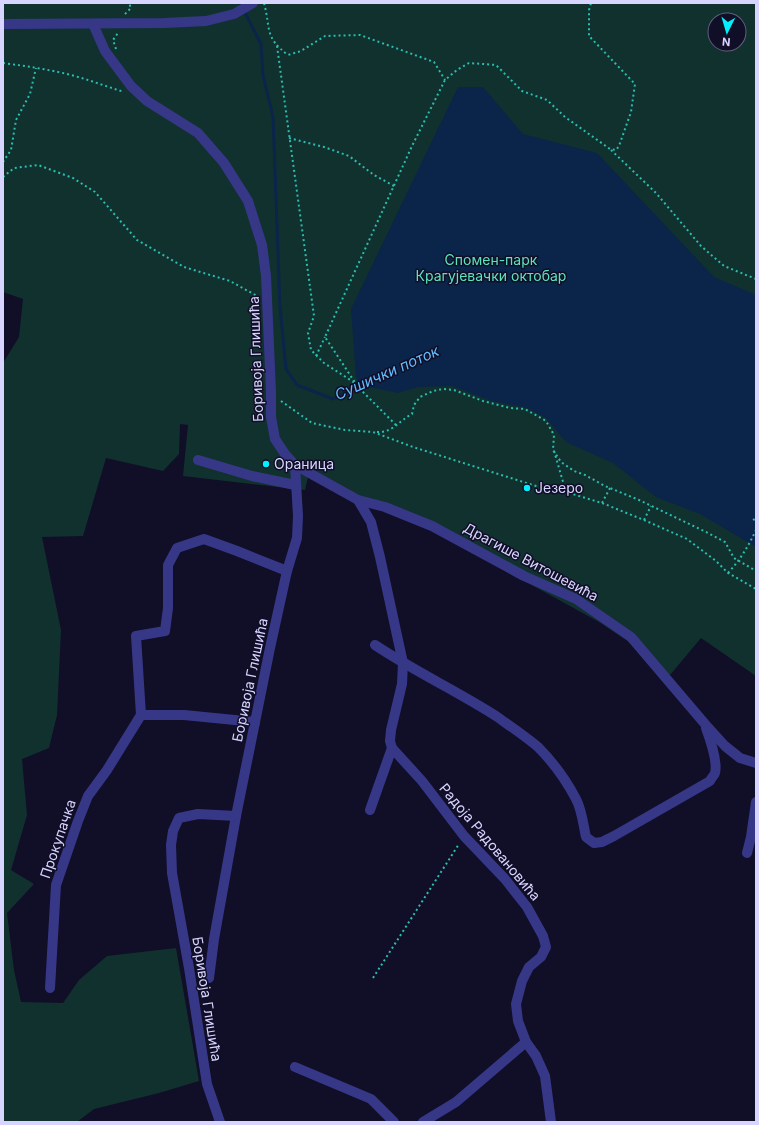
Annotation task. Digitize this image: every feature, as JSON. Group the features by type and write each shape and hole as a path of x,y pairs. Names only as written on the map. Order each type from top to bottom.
{"street":[{"path":"3,24 124,24 206,21 234,14 253,3"},
{"name":"Боривоја Глишића","path":"93,24 104,51 131,86 147,101 198,133 224,164 248,201 262,245 266,276 272,392 271,417 275,439 285,454 295,465 298,516 297,538 287,571 255,722 236,816 208,978"},
{"path":"198,460 252,476 295,485"},
{"name":"Драгише Витошевића","path":"295,465 358,500 385,507 432,526 524,576 576,599 631,637 725,746 740,758 756,763"},
{"path":"358,500 372,522 403,663 402,684 391,730 390,741 392,748 370,810"},
{"path":"255,722 184,715 141,715 136,636 164,631 168,608 168,565 177,548 204,539 287,571"},
{"path":"375,645 403,663 473,702 510,726 538,747 561,774 576,800 583,820 586,837 594,843 602,842 665,808 710,781 715,774 716,766 705,724"},
{"name":"Прокупачка","path":"50,988 56,885 88,796 107,770 141,715"},
{"name":"Радоја Радовановића","path":"392,748 422,782 464,836 506,879 527,907 543,936 546,947 541,957 529,967 522,981 516,1004 518,1021 526,1042"},
{"path":"747,853 756,802"},
{"name":"Боривоја Глишића","path":"220,1122 207,1084 189,968 172,873 171,845 173,831 179,818 198,814 236,816"},
{"path":"424,1122 456,1102 526,1042 536,1056 545,1076 551,1122"},
{"path":"295,1067 371,1099 394,1122"}],"path":[{"path":"264,3 270,35 277,46 288,55 301,51 326,36 360,35 434,62 445,80"},
{"path":"591,3 589,10 589,36 635,84 631,112 619,146 616,150 610,149"},
{"path":"117,52 113,40 118,32 125,29 124,24"},
{"path":"277,46 314,316 308,333 311,350 324,363 356,384"},
{"path":"3,63 68,74 97,82 126,93"},
{"path":"316,356 394,186 445,80 457,70 469,63 496,65 522,91 547,100 565,117 610,149 656,193 701,246 724,266 756,279"},
{"path":"3,162 11,150 16,120 30,94 36,68"},
{"path":"289,138 324,147 349,156 374,176 394,186"},
{"path":"3,177 14,168 38,165 73,178 95,192 137,240 184,267 230,281 267,301"},
{"path":"325,337 358,387 396,425"},
{"path":"280,400 312,423 345,430 374,432 383,432 391,429 412,414 414,405 420,397 433,391 454,390 483,401 510,408 525,409 546,421 554,435 553,450 566,492"},
{"path":"374,432 413,447 536,486 566,492 602,503 644,520 686,539 716,561 728,573 756,589"},
{"path":"553,450 561,462 574,471 652,506 725,542 734,558 756,571"},
{"path":"602,503 610,488"},
{"path":"644,520 652,506"},
{"path":"728,573 747,549 756,530"},
{"path":"373,978 464,836"}],"green space":[{"name":"Спомен-парк Крагујевачки октобар","path":"3,3 756,3 756,676 701,638 665,681 632,644 599,622 441,535 308,477 305,490 183,476 188,425 180,424 179,454 163,471 106,458 83,536 42,537 61,630 57,715 49,748 22,759 27,815 11,870 34,884 7,913 14,970 21,1002 63,1003 79,980 107,956 176,948 199,1081 159,1093 94,1109 77,1122 3,1122 3,363 19,337 23,299 3,292"}],"water":[{"path":"458,87 483,87 523,134 597,153 714,277 756,295 756,547 700,514 656,497 613,463 566,442 546,418 527,408 492,401 452,386 418,387 398,393 360,385 356,377 351,309"}],"waterway":[{"name":"Сушички поток","path":"240,3 261,44 263,75 273,117 280,307 286,369 297,385 333,399 363,383"}],"place":[{"name":"Ораница","path":"266,464"},
{"name":"Језеро","path":"527,488"}]}
